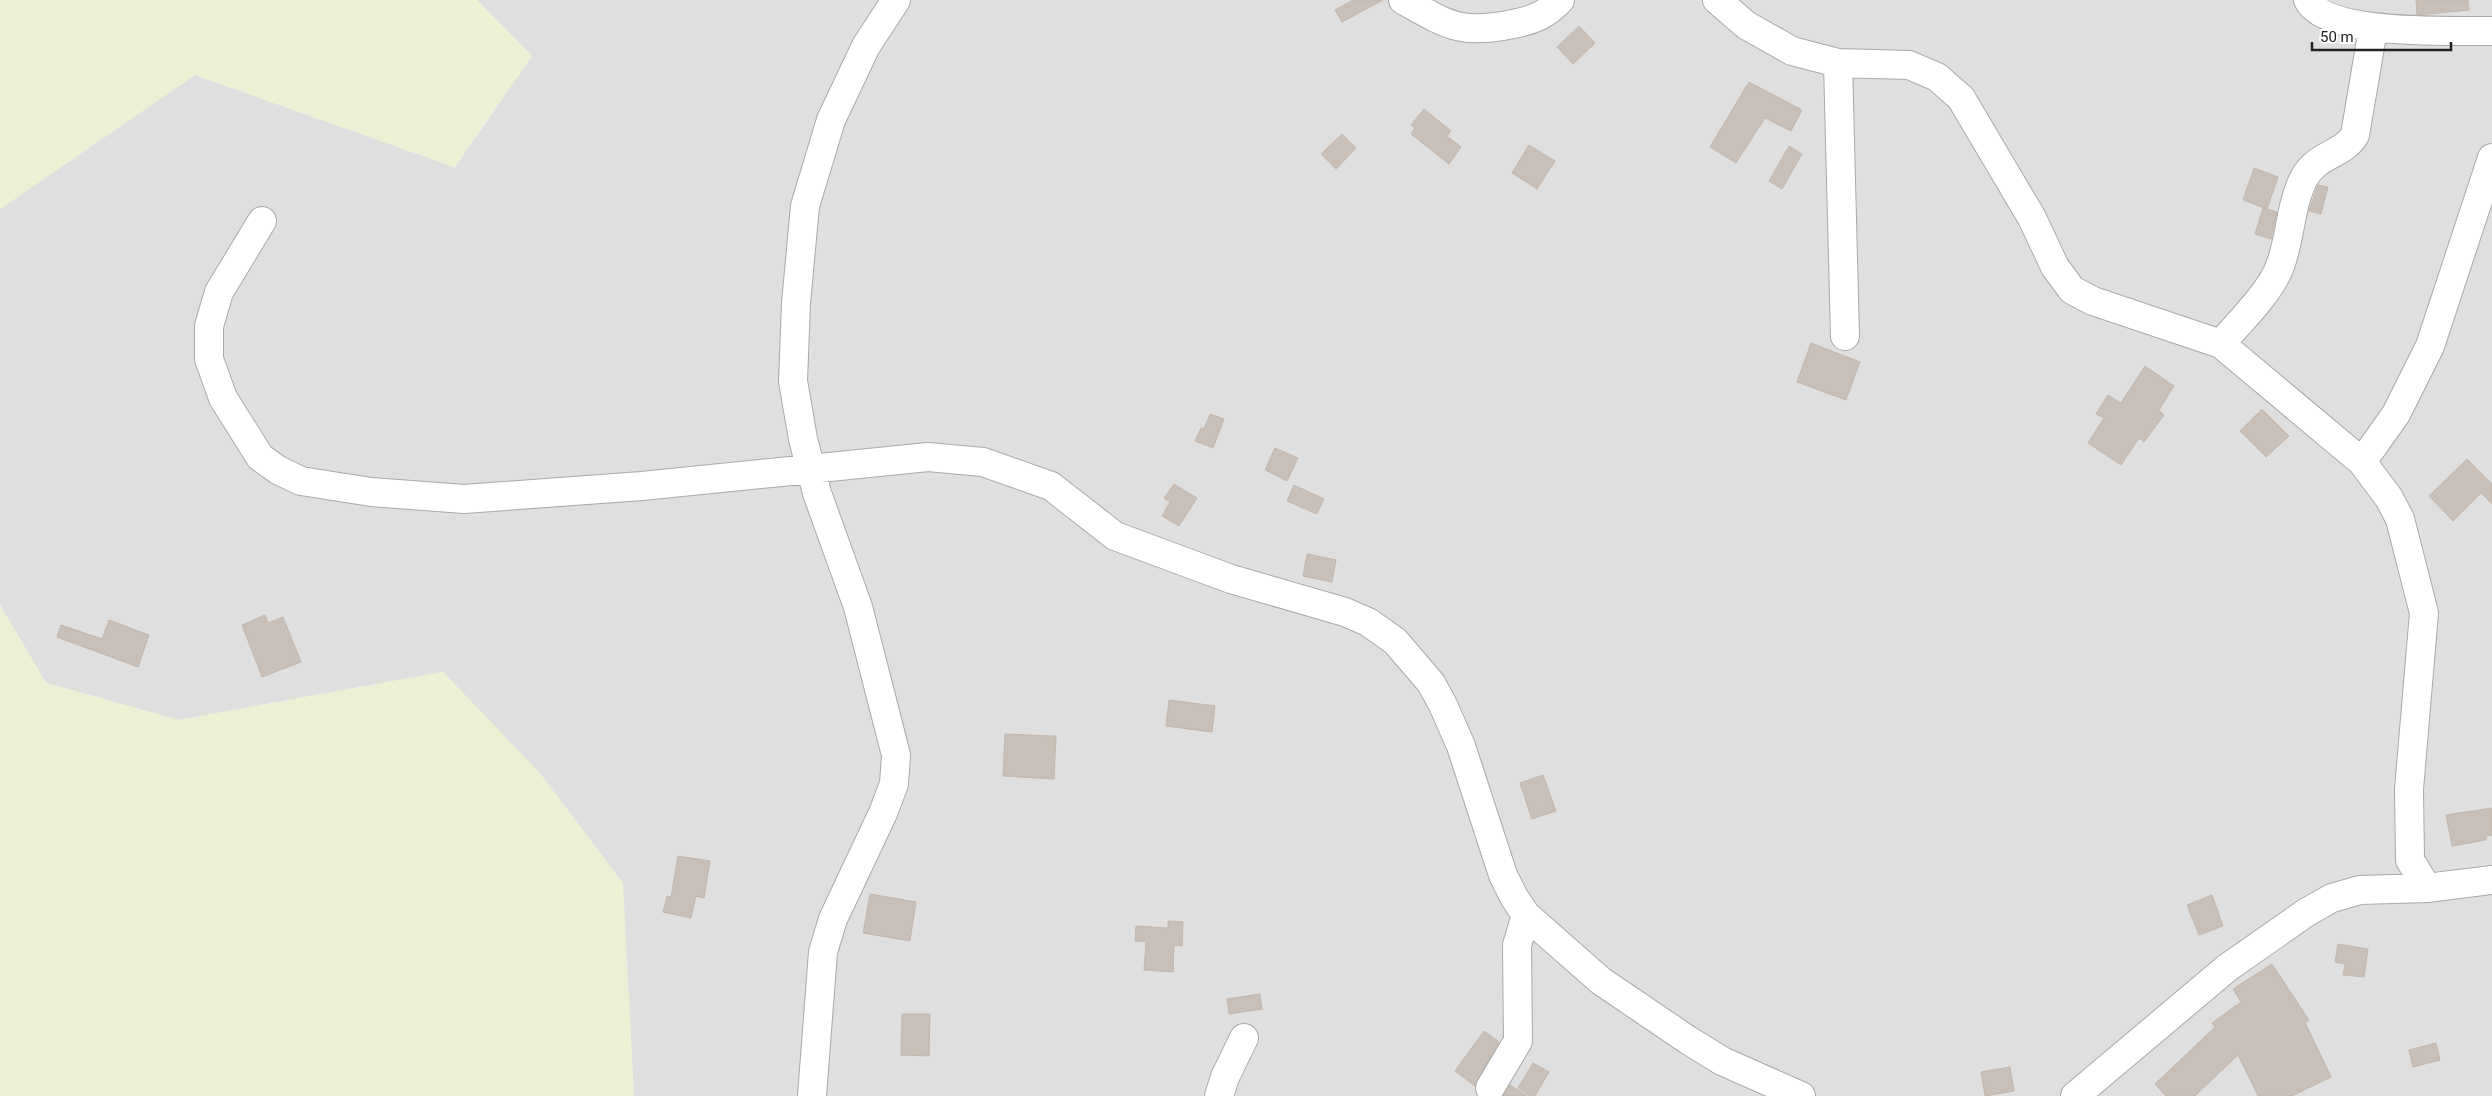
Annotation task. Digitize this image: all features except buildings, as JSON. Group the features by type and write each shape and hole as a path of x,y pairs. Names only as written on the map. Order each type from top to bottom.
{"street":[{"path":"812,1096 823,952 833,919 883,814 894,784 896,755 858,607 802,440 793,381 796,303 805,206 831,120 866,46 896,0"},
{"path":"1403,0 1443,22 1468,29 1484,30 1536,19 1551,10 1560,0"},
{"path":"1717,0 1746,25 1792,51 1838,63 1909,65 1937,77 1961,98 2032,218 2055,267 2072,290 2093,301 2221,344 2362,462 2389,498 2400,519 2424,612 2409,789 2410,860 2427,888"},
{"path":"2308,0 2318,12 2325,16 2372,29 2492,31"},
{"path":"2221,344 2278,271 2303,180 2312,166 2320,159 2350,144 2356,135 2372,29"},
{"path":"1838,63 1845,336"},
{"path":"2362,462 2396,414 2430,346 2492,158"},
{"path":"262,221 219,292 209,326 209,359 223,398 260,457 286,474 301,481 371,492 464,499 642,486 928,457 983,462 1051,486 1115,536 1230,579 1345,612 1368,622 1395,641 1432,682 1461,746 1503,875 1526,915 1601,981 1688,1040 1722,1061 1801,1096"},
{"path":"2075,1096 2227,968 2307,912 2332,898 2360,890 2427,888 2492,880"},
{"path":"1490,1088 1518,1041 1517,945 1526,915"},
{"path":"1219,1096 1225,1077 1244,1038"}],"shaded area":[{"path":"477,0 2492,0 2492,1096 634,1096 622,883 443,672 179,720 46,683 0,605 0,209 195,75 455,167 532,56"}],"green space":[{"path":"0,0 477,0 532,56 454,167 195,75 0,209"},
{"path":"0,605 46,683 179,720 443,672 539,772 623,883 634,1096 0,1096"}]}
